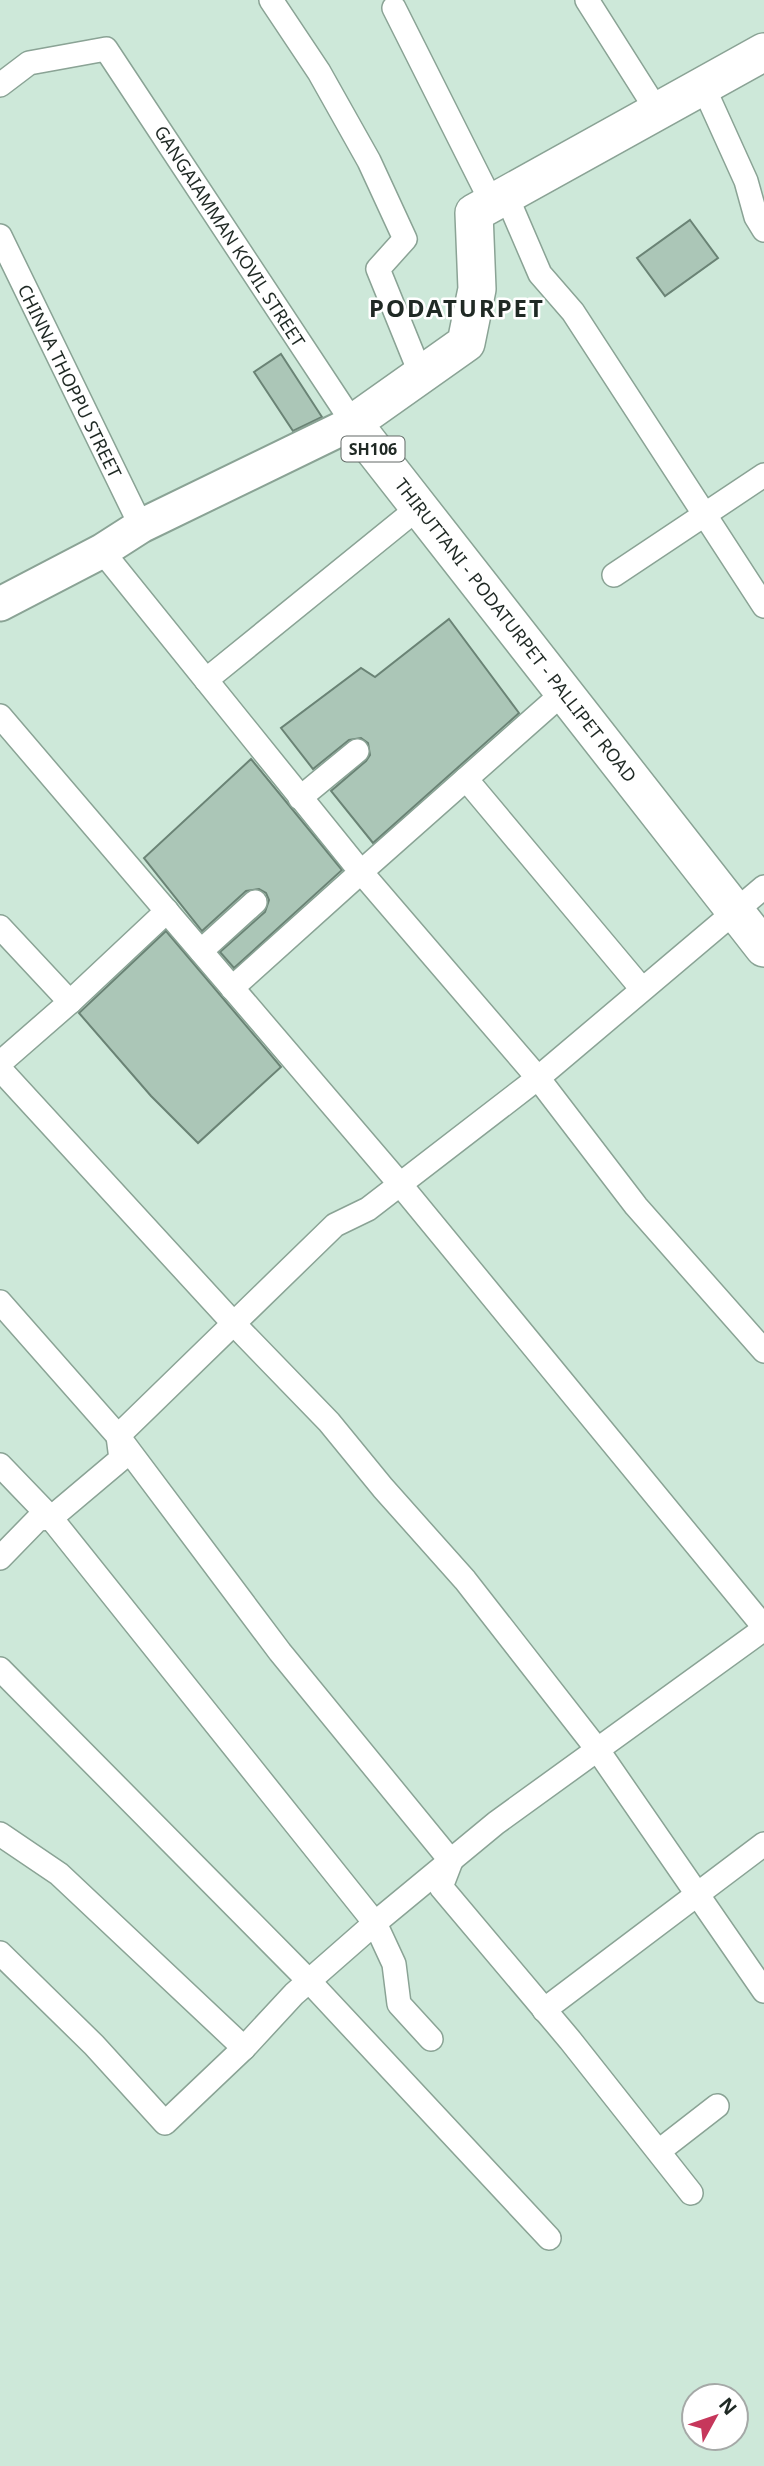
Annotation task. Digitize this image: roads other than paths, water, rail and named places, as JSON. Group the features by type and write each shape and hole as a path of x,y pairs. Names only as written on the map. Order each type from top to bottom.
{"main road":[{"name":"SH106","path":"353,423 466,343 477,289 474,213 656,109 764,52"},
{"name":"THIRUTTANI - PODATURPET - PALLIPET ROAD","path":"353,423 764,948"},
{"path":"3,597 102,551 141,526 353,423"}],"street":[{"path":"271,0 319,72 369,161 405,239 378,269 421,375"},
{"path":"587,0 656,109"},
{"path":"394,8 540,274 573,312 764,606"},
{"name":"GANGAIAMMAN KOVIL STREET","path":"0,85 29,62 106,49 353,423"},
{"path":"703,86 746,181 755,217 764,230"},
{"name":"CHINNA THOPPU STREET","path":"0,236 141,526"},
{"path":"614,575 764,475"},
{"path":"206,680 418,508"},
{"path":"102,551 361,872 538,1078 636,1206 764,1351"},
{"path":"232,988 563,693"},
{"path":"0,716 399,1184 764,1628 597,1749 374,1923 309,1981 165,2123 94,2045 0,1953"},
{"path":"300,798 357,751"},
{"path":"466,779 642,989"},
{"path":"118,1436 335,1225 368,1209 538,1078 764,887"},
{"path":"201,951 255,902"},
{"path":"0,1063 71,1002 167,911"},
{"path":"0,928 71,1002"},
{"path":"0,1069 235,1325 329,1422 383,1489 465,1580 597,1749 764,1991"},
{"path":"0,1302 118,1436 281,1651 451,1861"},
{"path":"0,1558 38,1519 51,1518 121,1460 118,1436"},
{"path":"0,1465 51,1518 374,1923 394,1964 399,2004 431,2039"},
{"path":"0,1669 309,1981 549,2238"},
{"path":"0,1834 59,1874 244,2048"},
{"path":"544,2010 764,1844"},
{"path":"451,1861 441,1887 691,2193"},
{"path":"659,2151 716,2106"}],"district":[{"name":"PODATURPET","path":"457,307"}]}
